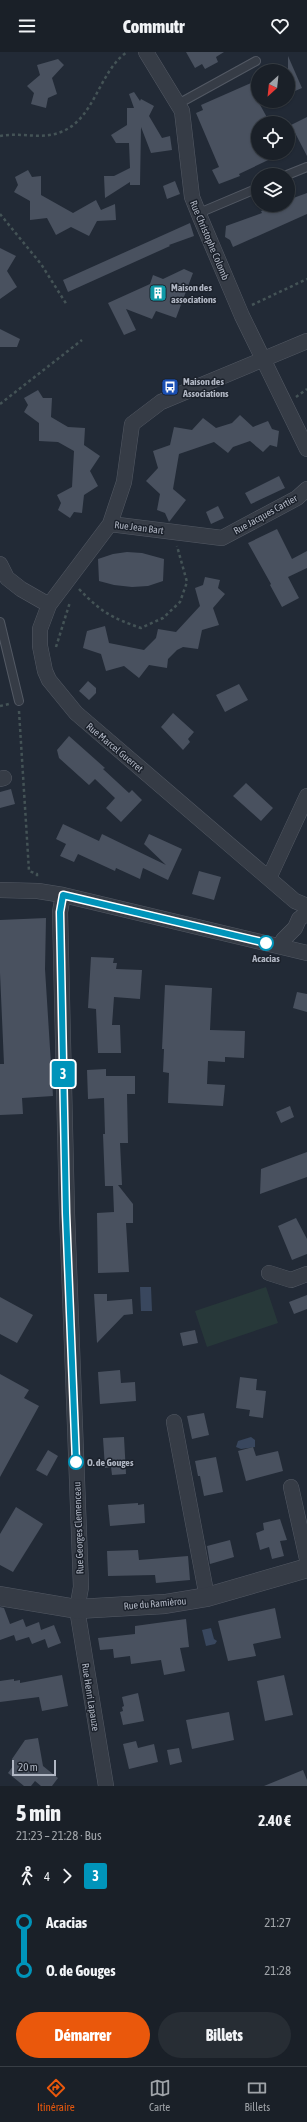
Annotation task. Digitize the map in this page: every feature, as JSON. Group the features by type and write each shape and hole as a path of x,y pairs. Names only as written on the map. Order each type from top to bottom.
{"street":[{"name":"Rue Christophe Colomb","path":"146,52 182,110 192,197 242,316 264,360"},
{"path":"110,524 124,482 132,424 161,402 307,341"},
{"path":"264,360 307,449"},
{"name":"Rue Jacques Cartier","path":"222,538 297,498 307,489"},
{"name":"Rue Jean Bart","path":"49,605 110,524 222,538"},
{"path":"0,564 4,581 49,605"},
{"name":"Rue Marcel Guerret","path":"49,605 40,629 40,646 45,671 49,680 76,714 269,878 304,911 290,936 283,940 282,946"},
{"path":"269,878 307,796"},
{"path":"0,890 38,891 63,895 307,953"},
{"name":"Rue Georges Clemenceau","path":"63,895 60,912 61,1018 81,1587 77,1609"},
{"path":"269,1273 291,1280 307,1274"},
{"path":"174,1422 207,1598"},
{"path":"291,1487 307,1559"},
{"name":"Rue du Ramièrou","path":"0,1596 77,1609 165,1604 207,1598 307,1568"},
{"name":"Rue Henri Lapauze","path":"77,1609 106,1786"}],"lane":[{"path":"178,104 256,61"},
{"path":"295,171 307,166"},
{"path":"199,213 251,191"},
{"path":"0,622 19,701"}],"path":[{"path":"0,136 12,134 50,135 62,131 74,124 86,110 113,66 126,52"},
{"path":"0,214 41,264 66,305"},
{"path":"251,306 307,279"},
{"path":"0,404 82,340"},
{"path":"69,579 98,609 116,619 141,628 163,618 180,602 187,582 173,532"},
{"path":"19,701 29,871 37,874 38,891"}],"shaded area":[{"path":"266,1287 278,1323 207,1347 195,1311"}],"water":[{"path":"140,1287 151,1287 152,1311 141,1311"},
{"path":"251,1437 255,1440 255,1447 241,1449 236,1447 238,1441"},
{"path":"211,1628 214,1639 217,1641 215,1644 206,1646 202,1630"}],"building":[{"path":"186,52 224,52 216,57 218,62 205,69 202,64 195,68"},
{"path":"288,56 292,64 288,64"},
{"path":"58,59 64,65 52,78 57,94 48,98 46,108 31,104 34,93 27,86 40,75 37,65"},
{"path":"295,72 302,88 295,91"},
{"path":"251,83 251,108 262,108 266,116 251,116 251,160 268,160 239,174 240,176 219,184 212,170 219,167 196,113 203,110 201,105"},
{"path":"134,92 140,101 141,99 154,106 149,116 162,138 170,136 172,150 151,153 141,127 140,185 130,185 130,182 105,198 104,176 114,176 130,168 129,143 116,143 111,135 127,125 127,108 134,108 129,94"},
{"path":"307,117 307,156 295,133 295,123"},
{"path":"28,170 32,177 41,176 41,195 73,213 96,200 101,210 115,204 116,220 97,221 89,236 71,227 56,235 47,218 30,220 30,201 14,192 18,185 15,177"},
{"path":"175,181 180,194 167,199 163,186"},
{"path":"307,193 307,214 233,247 230,240 225,237 226,226 262,212 295,212 295,197"},
{"path":"190,223 194,236 169,245 170,246 68,292 63,280"},
{"path":"0,248 16,256 7,271 17,287 0,299"},
{"name":"Maison des associations","path":"184,269 193,273 176,318 156,311 152,319 126,309 136,330 124,335 108,303 150,284 153,275 163,279"},
{"path":"0,329 20,339 17,347 0,347"},
{"path":"38,390 43,398 52,398 51,417 68,427 85,428 84,445 100,456 90,471 98,486 84,495 82,513 74,512 70,518 58,510 61,503 57,495 72,487 74,451 58,442 39,441 39,423 24,412 28,405 24,398"},
{"path":"240,415 253,427 268,421 272,429 279,431 277,447 270,445 263,452 250,441 233,447 228,453 214,442 179,454 173,489 186,500 169,522 165,513 157,510 160,494 146,481 158,468 153,451 170,445 174,427 192,430 203,418 216,428 232,423"},
{"path":"279,476 285,488 251,504 245,493"},
{"path":"218,506 224,518 211,524 206,512"},
{"path":"277,529 292,559 307,551 307,568 288,577 299,598 282,607 248,543"},
{"path":"127,552 142,553 164,559 163,581 148,586 132,587 114,585 99,581 98,559 113,554"},
{"path":"205,577 220,580 218,588 225,594 213,608 219,625 202,630 198,649 183,647 177,650 168,659 167,668 149,665 139,678 124,666 106,671 101,654 83,648 87,631 105,626 109,643 144,650 156,638 158,629 176,632 200,606 195,588 203,585"},
{"path":"88,681 96,688 96,693 89,700 79,691"},
{"path":"239,684 248,700 225,712 216,695"},
{"path":"173,713 194,732 188,739 190,742 183,750 161,727"},
{"path":"69,736 105,768 103,769 129,793 132,790 142,800 121,822 106,808 115,798 95,779 89,785 59,758 57,750"},
{"path":"246,783 273,808 261,821 233,796"},
{"path":"11,789 15,804 0,808 0,792"},
{"path":"63,824 99,841 102,834 166,865 144,844 149,834 182,849 168,880 143,868 140,879 116,868 115,871 78,854 74,862 60,856 66,844 56,839"},
{"path":"199,871 221,877 214,900 192,894"},
{"path":"46,918 45,969 53,1096 22,1098 23,1114 0,1115 0,1064 4,1064 0,973 0,920"},
{"path":"91,957 114,958 113,963 117,963 116,969 142,970 140,999 114,997 112,1025 120,1025 121,1053 98,1053 96,1009 88,1008"},
{"path":"165,985 212,988 210,1030 245,1031 244,1058 225,1057 225,1062 208,1061 207,1084 225,1085 223,1106 168,1103 169,1073 163,1072 164,1049 162,1049"},
{"path":"297,992 307,994 307,1012 293,1008"},
{"path":"106,1069 106,1076 135,1076 135,1094 127,1094 128,1143 120,1143 122,1185 118,1185 133,1204 133,1223 126,1223 129,1272 98,1273 97,1213 114,1212 113,1186 105,1186 103,1134 105,1134 104,1098 88,1099 87,1070"},
{"path":"290,1106 294,1117 281,1123 276,1112"},
{"path":"307,1152 307,1177 260,1194 261,1169"},
{"path":"296,1218 307,1239 307,1254 292,1260 278,1226"},
{"path":"94,1294 107,1294 107,1301 132,1299 133,1314 124,1315 97,1343"},
{"path":"307,1295 307,1309 294,1314 289,1302"},
{"path":"0,1297 33,1315 17,1343 0,1334"},
{"path":"195,1330 198,1343 183,1346 180,1333"},
{"path":"120,1370 121,1383 135,1382 136,1401 100,1404 98,1372"},
{"path":"0,1374 29,1390 24,1398 39,1406 0,1477"},
{"path":"240,1377 257,1379 256,1390 266,1391 263,1418 249,1416 250,1410 236,1408"},
{"path":"204,1413 209,1435 192,1439 187,1416"},
{"path":"124,1437 126,1474 112,1475 111,1467 105,1468 103,1438"},
{"path":"253,1447 256,1456 278,1451 283,1471 246,1481 238,1451"},
{"path":"48,1450 58,1456 47,1476 36,1470"},
{"path":"216,1457 223,1492 204,1496 195,1461"},
{"path":"138,1503 138,1505 144,1504 145,1523 110,1526 108,1505"},
{"path":"16,1507 43,1524 13,1572 0,1565 0,1534"},
{"path":"280,1519 287,1540 280,1541 284,1556 272,1559 269,1547 260,1550 256,1533 264,1530 263,1523"},
{"path":"230,1540 234,1557 210,1564 207,1546"},
{"path":"138,1550 139,1560 188,1556 190,1580 156,1583 155,1575 108,1576 107,1551"},
{"path":"0,1607 4,1608 10,1624 23,1619 26,1627 39,1622 41,1630 54,1625 61,1643 48,1648 45,1639 32,1644 29,1637 16,1641 14,1635 0,1640"},
{"path":"275,1608 281,1638 253,1644 256,1656 228,1661 218,1621"},
{"path":"186,1619 189,1647 180,1648 185,1671 164,1675 161,1660 131,1664 130,1656 114,1658 113,1649 100,1650 98,1638 135,1634 135,1626"},
{"path":"62,1675 68,1706 42,1711 39,1697 0,1702 0,1681 14,1679 14,1681 20,1680 20,1683"},
{"path":"284,1675 293,1715 265,1721 257,1681"},
{"path":"138,1693 144,1721 123,1725 120,1712 123,1711 122,1707 124,1706 122,1697"},
{"path":"229,1712 234,1740 192,1749 186,1720"},
{"path":"38,1738 43,1766 58,1778 52,1786 41,1786 35,1781 31,1786 24,1786 8,1773 13,1766 12,1759 25,1740"},
{"path":"136,1741 138,1748 154,1744 158,1762 129,1769 123,1744"},
{"path":"179,1748 182,1762 170,1765 167,1750"},
{"path":"303,1770 307,1780 307,1786 264,1786"}],"bus line":[{"name":"3","path":"76,1462 66,1213 61,1026 60,912 63,895 266,943"}],"place":[{"name":"Maison des associations","path":"158,293"},
{"name":"Maison des Associations","path":"170,387"},
{"name":"Acacias","path":"266,943"},
{"name":"O. de Gouges","path":"76,1462"}]}
